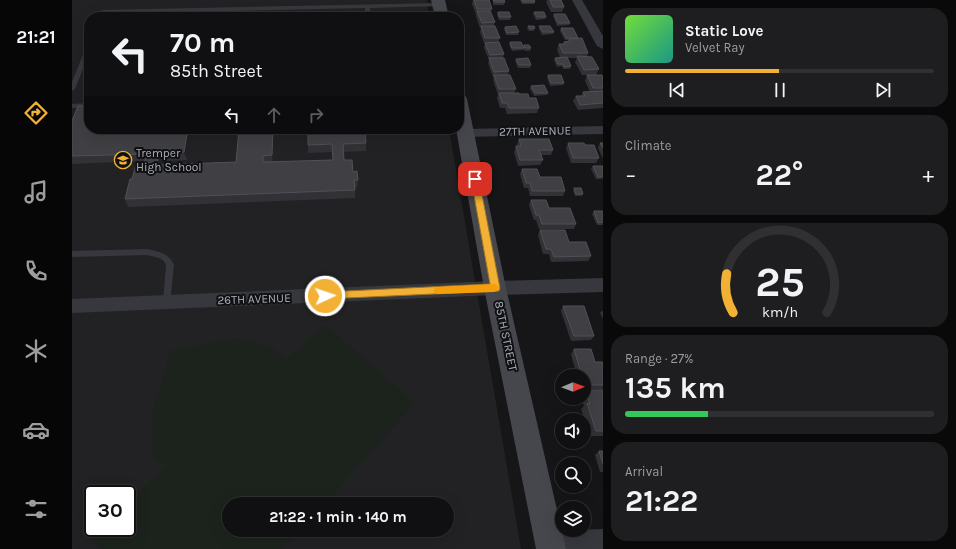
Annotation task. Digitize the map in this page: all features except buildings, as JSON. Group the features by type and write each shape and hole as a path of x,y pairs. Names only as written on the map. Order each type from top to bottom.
{"street":[{"path":"577,0 603,46"},
{"name":"85TH STREET","path":"464,123 495,288 550,545"},
{"name":"27TH AVENUE","path":"466,132 603,130"},
{"name":"26TH AVENUE","path":"72,306 495,288 603,285"},
{"path":"550,545 603,540"}],"lane":[{"path":"367,7 368,12"},
{"path":"103,12 440,7"},
{"path":"72,89 84,66"},
{"path":"72,106 84,105"},
{"path":"72,254 147,252 161,255 168,260 170,265 167,302"}],"shaded area":[{"path":"72,0 427,0 428,12 84,12 84,134 450,134 521,549 72,549"},
{"path":"325,324 415,403 330,497 222,497 222,537 294,537 283,549 99,549 90,537 136,537 136,494 168,465 153,460 152,414 171,350 238,338 270,346 286,359"}],"slow traffic":[{"path":"438,291 494,288"}],"place":[{"name":"Tremper High School","path":"123,160"}],"route":[{"path":"325,296 495,288 475,179"}]}
